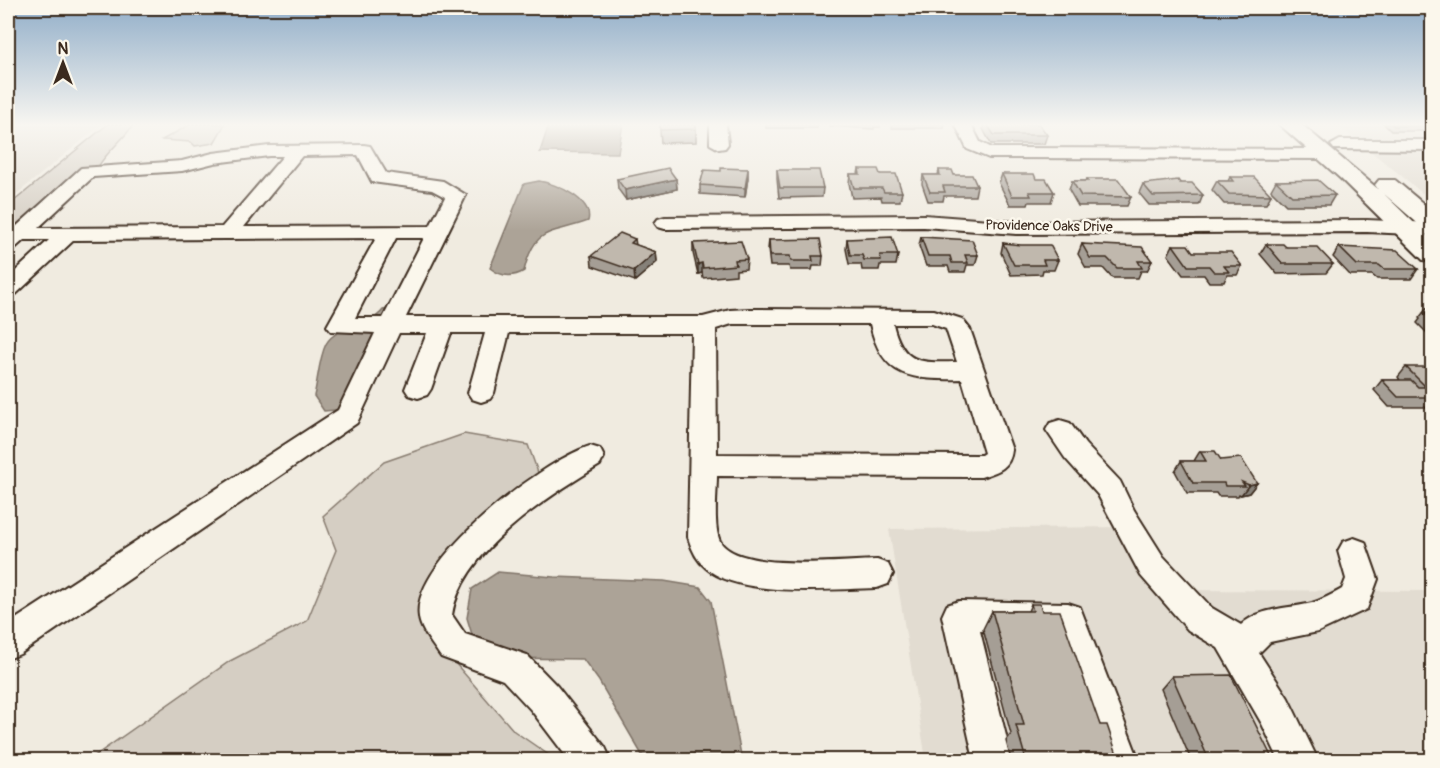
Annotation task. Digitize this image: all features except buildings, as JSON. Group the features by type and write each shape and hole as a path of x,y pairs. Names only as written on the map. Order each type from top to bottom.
{"main road":[{"path":"1342,160 1432,254"},
{"path":"1347,160 1432,223"}],"street":[{"path":"13,239 71,187 164,186 182,166 209,160"},
{"path":"228,233 290,160"},
{"path":"8,643 348,416 456,195 447,188 379,178 369,160"},
{"name":"Providence Oaks Drive","path":"665,223 924,221 1016,228 1367,226 1432,230"},
{"path":"389,232 339,326 704,325 730,317 749,316 934,317 954,324 998,450 998,457 991,463 970,466 703,465"},
{"path":"13,239 68,234 437,232"},
{"path":"8,290 68,234"},
{"path":"880,317 888,348 900,363 923,369 972,371"},
{"path":"704,325 702,532 711,555 722,563 740,570 768,574 877,574"},
{"path":"418,389 442,326"},
{"path":"481,393 499,326"},
{"path":"1060,430 1075,451 1110,489 1122,516 1152,566 1200,619 1230,637 1275,711 1299,760"},
{"path":"590,457 543,484 468,550 441,590 435,617 453,646 515,667 544,698 592,760"},
{"path":"1238,650 1261,627 1318,617 1355,599 1362,579 1354,551"},
{"path":"993,760 959,616 1068,618 1120,760"}],"shaded area":[{"path":"8,160 58,160 8,201"},
{"path":"64,160 103,160 93,179 26,230 8,230 8,206"},
{"path":"1381,160 1432,160 1432,201"},
{"path":"539,181 572,194 585,206 588,221 554,231 539,239 528,256 524,271 511,275 498,273 490,268 524,184"},
{"path":"390,309 385,364 375,379 368,402 359,408 324,411 314,396 326,344 345,329 370,320 383,310"},
{"path":"464,434 528,445 540,478 438,591 436,641 514,731 556,760 89,760 230,661 307,621 336,550 323,516 384,462"},
{"path":"1133,527 1163,590 1432,591 1432,760 926,760 889,529"},
{"path":"498,572 554,577 664,581 700,587 711,601 742,760 645,760 599,681 583,659 500,658 474,641 467,618 472,589"}]}
